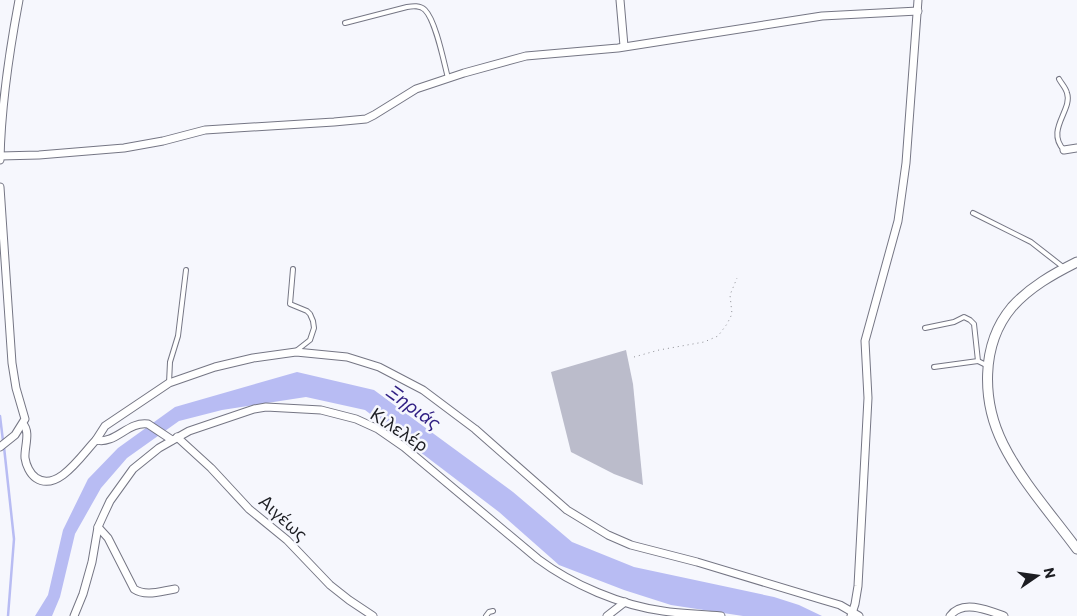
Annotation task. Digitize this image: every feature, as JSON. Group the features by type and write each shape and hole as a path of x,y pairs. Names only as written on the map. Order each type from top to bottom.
{"street":[{"path":"0,160 7,73 19,0"},
{"path":"620,0 624,46"},
{"path":"23,424 26,430 26,463 31,473 40,480 50,481 66,473 96,440 105,426 168,380 260,356 296,352 334,354 358,360 398,376 423,390 475,429 567,510 589,525 620,541 840,605 854,614 858,586 868,398 865,341 898,221 906,163 918,0"},
{"path":"0,156 39,156 124,148 163,141 206,130 334,122 366,118 416,89 448,78 532,55 608,49 822,16 918,11"},
{"path":"1064,150 1077,148"},
{"path":"0,187 12,363 16,388 25,417 23,424 15,435 0,447"},
{"path":"1077,262 1034,286 1012,308 998,330 988,366 987,383 990,404 1002,442 1022,475 1077,549"},
{"name":"Κιλελέρ","path":"76,615 92,562 98,527 110,502 133,469 188,431 254,409 266,408 321,410 356,420 385,434 404,447 544,564 577,583 625,602 663,611 721,616"},
{"name":"Αιγέως","path":"96,440 107,440 132,426 148,424 174,439 222,479 253,512 287,540 330,585 373,616"},
{"path":"98,527 108,538 134,589 146,593 175,589"},
{"path":"607,616 625,602"},
{"path":"950,616 957,609 967,606 1004,616"}],"lane":[{"path":"345,23 407,7 416,6 422,8 431,20 448,78"},
{"path":"1059,79 1068,94 1068,100 1057,135 1059,144 1064,150"},
{"path":"973,213 1031,242 1065,269"},
{"path":"293,269 290,304 310,314 314,328 310,340 296,352"},
{"path":"168,380 178,336 186,270"},
{"path":"925,328 954,322 964,317 970,320 974,324 978,361"},
{"path":"934,367 978,361 988,366"},
{"path":"486,616 489,612 492,612"}],"path":[{"path":"634,357 659,350 704,342 718,336 732,314 730,295 737,278"}],"water":[{"path":"297,372 374,390 513,492 572,542 634,567 774,597 799,605 822,616 743,616 671,605 624,590 559,565 499,512 365,410 306,397 222,410 179,421 127,458 101,488 75,534 60,597 52,616 35,616 48,595 63,530 88,479 118,448 175,407"}],"building":[{"path":"626,350 633,384 643,485 614,474 571,452 551,372"}],"waterway":[{"path":"0,416 3,441"},
{"path":"4,447 14,539 8,616"}],"water label":[{"name":"Ξηριάς","path":"414,407"}]}
